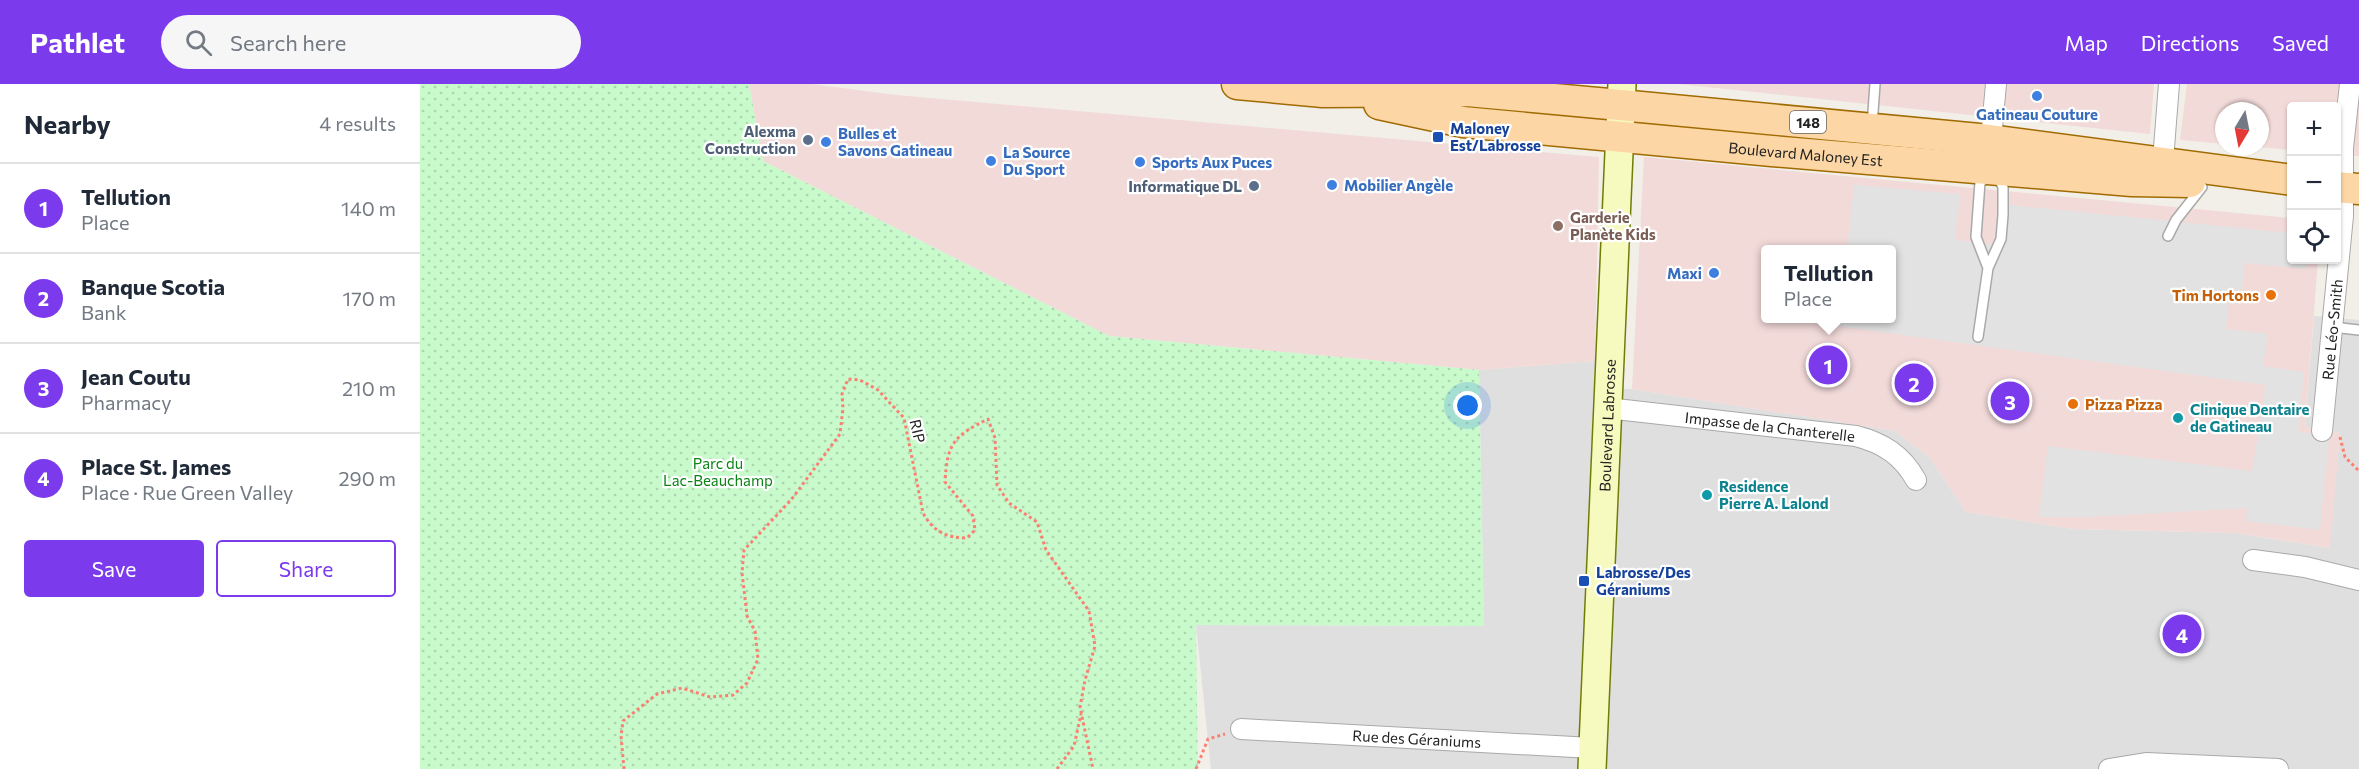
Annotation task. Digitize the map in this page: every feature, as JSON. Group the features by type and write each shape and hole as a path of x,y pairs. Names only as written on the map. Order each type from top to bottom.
{"main road":[{"name":"Boulevard Maloney Est","path":"1256,85 1323,92 1463,122 1619,136 1990,162 2287,180"},
{"name":"Boulevard Maloney Est","path":"1323,92 1451,88 1621,94 1872,129 1990,162"},
{"name":"Boulevard Labrosse","path":"1592,759 1621,94"},
{"name":"Boulevard Maloney Est","path":"2162,172 2206,183 2287,186"}],"street":[{"path":"1990,162 1996,84"},
{"path":"2162,172 2169,84"},
{"name":"Rue Léo-Smith","path":"2330,431 2332,327 2343,216 2343,148 2350,84"},
{"name":"Impasse de la Chanterelle","path":"1607,408 1856,436 1875,441 1900,456 1916,480"},
{"path":"2253,560 2305,567 2359,580"},
{"name":"Rue des Géraniums","path":"1241,729 1592,759"},
{"path":"2109,769 2146,763 2276,769"}],"lane":[{"path":"1872,129 1875,84"},
{"path":"1988,268 1976,237 1980,182 1990,162"},
{"path":"1978,337 1988,268 2001,239 2003,214 2003,187 1990,162"},
{"path":"2168,236 2176,220 2206,183"},
{"path":"2332,327 2359,330"}],"path":[{"name":"RIP","path":"624,769 621,736 623,721 657,694 682,688 710,697 733,695 747,683 758,659 755,631 747,616 742,573 744,550 791,501 840,434 842,394 848,379 860,380 878,390 904,418 923,513 930,526 952,538 967,538 975,530 973,516 945,482 946,461 954,440 968,429 988,419 995,438 997,485 1009,503 1036,522 1046,550 1089,611 1095,646 1085,680 1074,746 1057,769"},
{"path":"2330,431 2345,457 2359,471"},
{"name":"RIP","path":"1081,713 1093,769"},
{"path":"1197,769 1208,740 1241,729"}],"shaded area":[{"path":"749,84 812,84 896,95 1599,157 1595,361 1479,370 1109,336 763,161"},
{"path":"1678,84 2154,84 2150,134"},
{"path":"2187,84 2359,84 2359,156 2341,154 2341,102 2287,102 2287,150 2269,148 2269,102 2215,102 2215,143 2180,140"},
{"path":"1644,157 2287,218 2287,264 2318,264 2305,427 2340,433 2330,548 2236,533 2073,529 1966,512 1930,458 1895,431 1632,389"},
{"path":"1854,185 1960,194 1955,240 2004,246 2010,205 2287,233 2287,264 2307,264 2306,269 2245,263 2241,294 2230,292 2226,329 2268,334 2263,366 2304,372 2298,431 2329,437 2320,530 2246,521 2247,508 2088,517 2039,517 2048,446 2252,471 2266,385 1838,326 1838,323 1896,323 1896,245 1847,245"},
{"path":"2314,316 2359,320 2359,769 1211,769 1196,625 1484,626 1479,370 1595,361 1594,389 1632,389 1895,431 1930,458 1966,512 2073,529 2236,533 2329,548 2340,433 2305,427"}],"green space":[{"name":"Parc du Lac-Beauchamp","path":"420,84 749,84 763,161 1109,336 1479,370 1484,626 1196,625 1198,769 420,769"}],"place":[{"name":"Gatineau Couture","path":"2037,96"},
{"name":"Maloney Est/Labrosse","path":"1438,137"},
{"name":"Alexma Construction","path":"808,140"},
{"name":"Bulles et Savons Gatineau","path":"826,142"},
{"name":"La Source Du Sport","path":"991,161"},
{"name":"Sports Aux Puces","path":"1140,162"},
{"name":"Mobilier Angèle","path":"1332,185"},
{"name":"Informatique DL","path":"1254,186"},
{"name":"Garderie Planète Kids","path":"1558,226"},
{"name":"Maxi","path":"1714,273"},
{"name":"Tim Hortons","path":"2271,295"},
{"name":"Tellution","path":"1828,365"},
{"name":"Banque Scotia","path":"1914,383"},
{"name":"Jean Coutu","path":"2010,401"},
{"name":"Pizza Pizza","path":"2073,404"},
{"name":"Clinique Dentaire de Gatineau","path":"2178,418"},
{"name":"Residence Pierre A. Lalond","path":"1707,495"},
{"name":"Labrosse/Des Géraniums","path":"1584,581"},
{"name":"Place St. James","path":"2182,634"}]}
